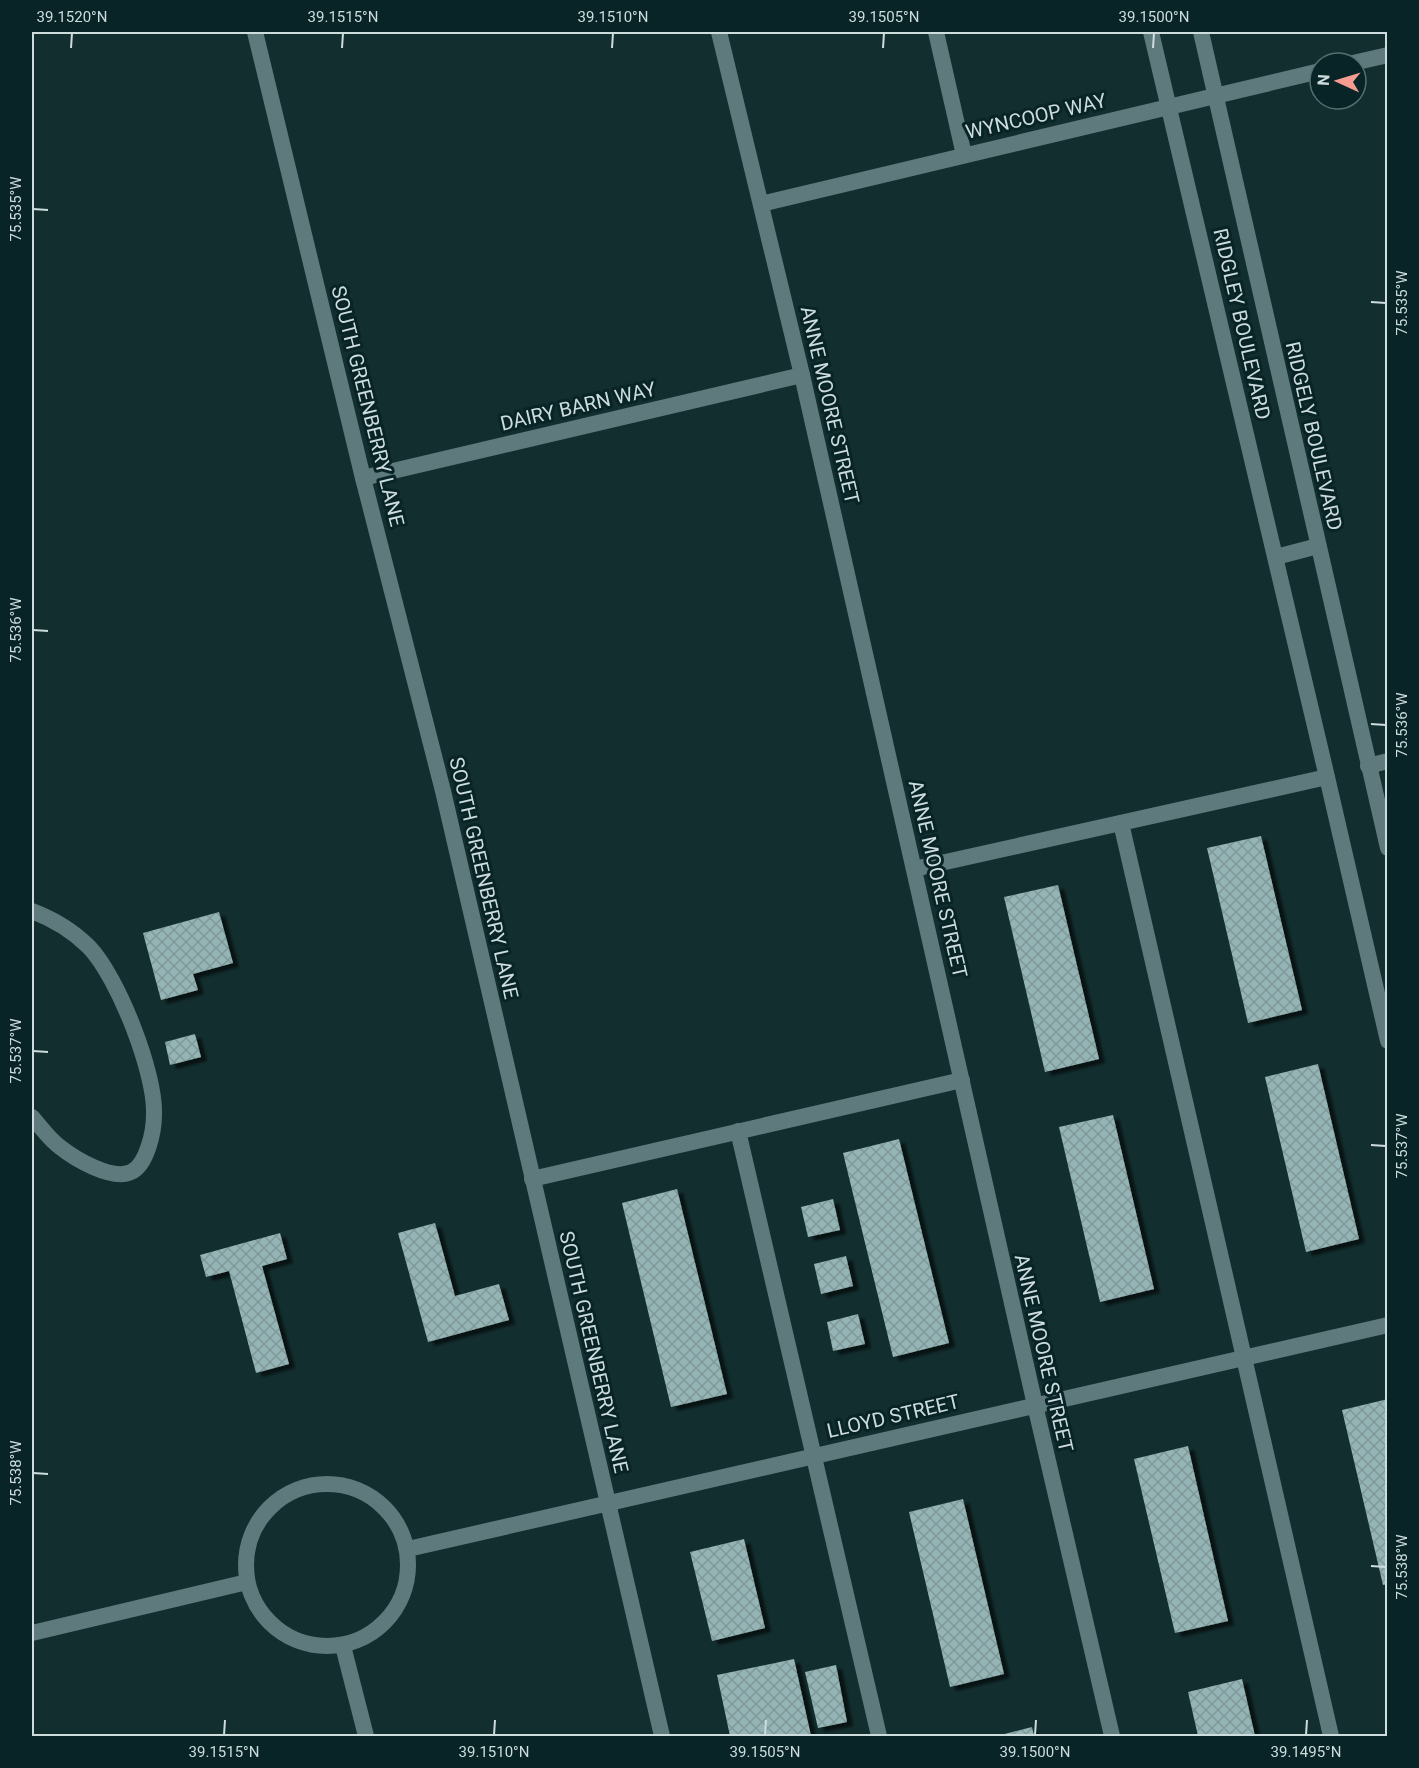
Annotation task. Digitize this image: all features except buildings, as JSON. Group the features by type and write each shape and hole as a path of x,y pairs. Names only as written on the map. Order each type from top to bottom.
{"street":[{"name":"SOUTH GREENBERRY LANE","path":"255,32 363,478 443,790 662,1737"},
{"name":"ANNE MOORE STREET","path":"719,32 802,375 1112,1737"},
{"path":"936,32 964,155"},
{"name":"RIDGLEY BOULEVARD","path":"1151,32 1327,777"},
{"name":"RIDGELY BOULEVARD","path":"1201,32 1388,849"},
{"path":"1368,60 1388,55"},
{"name":"WYNCOOP WAY","path":"761,204 1308,74"},
{"name":"DAIRY BARN WAY","path":"363,478 802,375"},
{"path":"1276,557 1318,546"},
{"path":"1368,766 1388,761"},
{"path":"914,869 1327,777 1388,1041"},
{"path":"1121,823 1331,1737"},
{"path":"32,911 69,930 90,948 110,974 137,1037 150,1082 154,1114 151,1140 143,1160 131,1172 114,1175 89,1166 59,1147 32,1117"},
{"path":"532,1179 962,1080"},
{"path":"738,1131 879,1737"},
{"name":"LLOYD STREET","path":"408,1549 1388,1325"},
{"path":"336,1483 361,1490 383,1504 399,1524 408,1549 409,1574 402,1599 387,1620 368,1637 344,1646 318,1647 294,1640 279,1631 256,1606 247,1582 246,1556 252,1532 266,1510 286,1494 310,1485 336,1483"},
{"path":"32,1633 247,1582"},
{"path":"344,1646 366,1737"}]}
